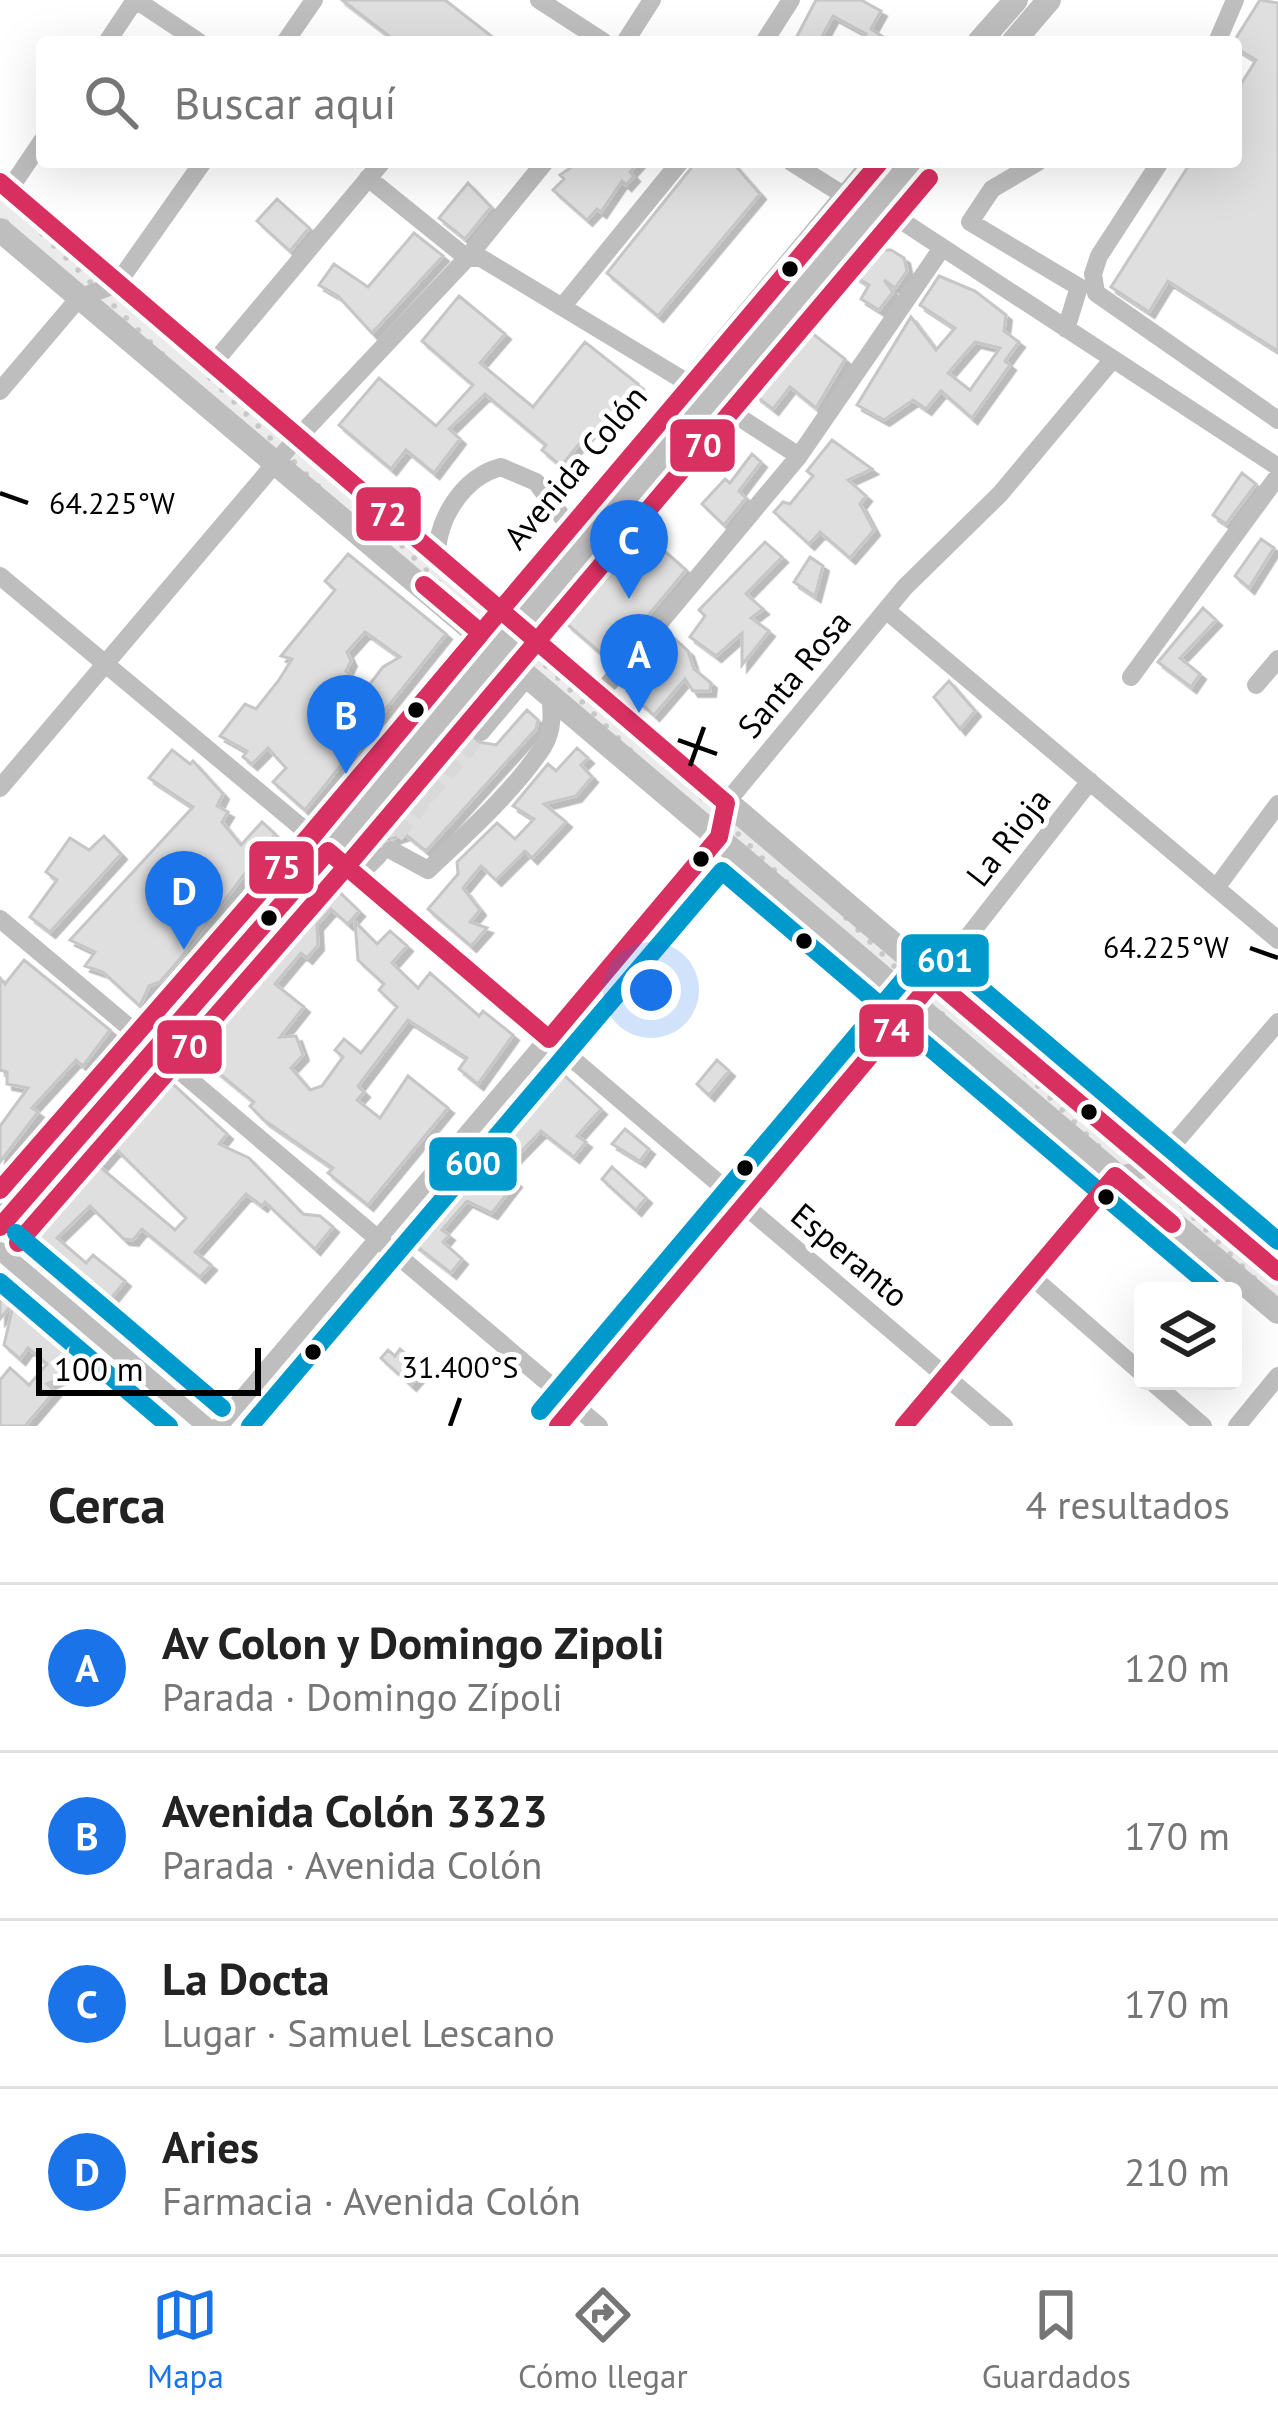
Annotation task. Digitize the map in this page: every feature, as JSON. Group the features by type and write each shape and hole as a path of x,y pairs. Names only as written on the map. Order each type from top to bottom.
{"main road":[{"path":"984,36 1016,0"},
{"path":"1018,36 1049,0"},
{"name":"Avenida Colón","path":"509,616 569,526 869,168"},
{"name":"Avenida Colón","path":"0,1227 509,616 710,399 906,168"},
{"path":"5,186 296,439 1278,1272"},
{"path":"0,230 1278,1312"},
{"name":"Avenida Colón","path":"320,844 360,823 461,690 489,640"},
{"name":"Avenida Colón","path":"0,1198 148,1044"}],"street":[{"path":"111,36 135,0 190,36"},
{"path":"289,36 314,0"},
{"path":"539,0 595,36"},
{"path":"629,36 652,0"},
{"path":"768,36 791,0"},
{"path":"1220,36 1235,0"},
{"path":"5,186 36,148"},
{"path":"0,391 79,298 117,284 198,168"},
{"path":"211,366 377,168"},
{"path":"0,788 296,439 467,258 540,168"},
{"path":"562,307 675,168"},
{"path":"800,168 844,196 876,204 1278,472 1131,677"},
{"path":"1028,168 992,189 970,222 1079,287 1066,329"},
{"path":"1156,168 1099,256 1093,274 1096,293 1278,420"},
{"path":"368,178 467,258 481,258 688,383"},
{"path":"600,694 799,456 942,248"},
{"name":"Santa Rosa","path":"219,1426 719,837 727,802 886,610 1000,494 1113,359"},
{"path":"710,399 799,456"},
{"path":"437,556 447,514 466,488 486,471 501,467 536,482 569,526"},
{"name":"Esperanto","path":"0,576 1004,1426"},
{"path":"886,610 1278,940"},
{"path":"1256,685 1278,659"},
{"path":"461,690 488,724 529,675"},
{"path":"358,876 385,853 428,871 452,848 545,745 553,719 550,692"},
{"name":"La Rioja","path":"558,1426 934,980 1090,781"},
{"path":"1216,888 1278,804"},
{"path":"0,919 599,1426"},
{"path":"904,1426 1115,1176 1154,1167 1278,1022"},
{"path":"0,1251 206,1426"},
{"path":"1031,1276 1134,1366"},
{"path":"1237,1426 1278,1376"},
{"path":"1161,1390 1203,1426"}],"shaded area":[{"path":"0,182 500,609 481,633 0,230"},
{"path":"517,623 1278,1272 1278,1312 497,647"}],"building":[{"path":"342,0 445,0 491,36 389,36"},
{"path":"816,0 861,0 881,11 871,29 882,36 864,36 833,16 822,36 797,36"},
{"path":"1260,0 1278,3 1278,351 1168,281 1149,312 1111,287 1187,168 1242,168 1242,82 1256,60 1242,52 1242,36 1237,36"},
{"path":"570,168 634,168 630,172 634,176 626,185 622,181 601,212 597,209 587,220 553,190 564,179 560,175"},
{"path":"691,168 737,168 760,194 658,316 607,273"},
{"path":"468,183 491,207 465,239 439,218"},
{"path":"277,199 309,228 290,251 257,221"},
{"path":"414,233 443,256 372,333 338,296 319,285 334,264 368,287"},
{"path":"872,250 891,250 904,258 907,271 895,288 884,280 893,292 879,310 861,299 869,285 855,276"},
{"path":"939,276 975,291 1006,315 1004,331 1019,342 1005,361 1010,365 972,418 941,391 926,409 913,400 884,420 857,405 911,317 936,350 955,328 920,305","holes":["975,342 1000,348 970,390 948,373"]},
{"path":"459,296 505,334 480,363 533,407 585,342 638,384 597,435 590,431 561,466 542,450 546,445 485,394 449,429 460,439 434,473 406,450 391,469 339,425 379,378 436,426 473,385 422,341"},
{"path":"808,330 845,359 816,408 790,387 773,409 756,396"},
{"path":"832,440 872,469 848,480 866,496 860,504 874,530 850,558 820,532 809,544 774,512 783,502 790,504 813,476 807,471"},
{"path":"752,454 761,462 739,491 746,498 724,525 702,504 725,479 730,483"},
{"path":"1242,473 1256,484 1226,524 1213,515"},
{"path":"645,534 686,570 610,661 567,624"},
{"path":"1261,539 1274,548 1249,588 1235,576"},
{"path":"765,542 782,557 746,594 763,609 751,618 769,631 742,665 742,633 716,656 690,637 705,616 699,610"},
{"path":"348,554 446,634 305,810 273,782 286,768 268,748 252,764 243,757 247,751 220,736 245,704 256,709 279,680 292,659 281,656 335,590 325,581","holes":["365,632 400,657 383,667 367,688 346,671 351,661 347,652"]},
{"path":"810,557 823,566 815,596 794,582"},
{"path":"1203,608 1216,620 1180,658 1200,674 1191,687 1158,662"},
{"path":"675,639 688,651 694,669 711,683 710,691 693,691 685,679 654,715 627,691"},
{"path":"949,681 975,711 960,729 934,697"},
{"path":"527,710 538,720 536,729 426,851 405,834 368,847 359,840 463,717 471,723 472,741 496,745"},
{"path":"577,748 588,758 581,765 592,777 576,796 544,804 566,822 532,858 525,851 496,880 481,866 463,888 480,910 470,922 487,928 471,946 428,909 458,874 457,862 497,823 515,839 534,819 513,806 548,764 556,771"},
{"path":"172,750 190,764 193,761 223,794 217,806 228,812 222,822 241,845 262,822 275,834 184,954 160,982 149,986 140,1006 103,972 85,966 95,952 70,940 193,807 149,778"},
{"path":"104,836 121,854 50,932 30,917 57,880 46,872 70,838 89,850"},
{"path":"326,879 359,911 348,924 331,909 317,925 318,945 307,958 301,953 275,984 304,1007 280,1037 296,1036 303,1055 291,1068 310,1090 322,1086 343,1057 335,1050 344,1039 361,1053 397,1007 379,990 384,984 358,960 355,922 377,944 390,931 407,946 392,963 418,988 430,973 479,1016 483,1011 513,1035 478,1084 459,1069 467,1058 408,1020 358,1086 364,1092 357,1100 380,1118 408,1076 448,1108 368,1205 328,1173 333,1168 264,1120 250,1106 254,1102 182,1043"},
{"path":"24,960 110,1030 83,1066 76,1060 32,1108 38,1112 0,1162 0,1126 28,1088 7,1084 7,1072 0,1070 0,978 5,984"},
{"path":"717,1060 729,1071 709,1095 697,1084"},
{"path":"555,1067 601,1109 577,1136 586,1142 574,1157 541,1131 503,1170 516,1182 492,1213 467,1201 442,1230 449,1235 443,1242 462,1259 451,1273 406,1238"},
{"path":"156,1075 163,1075 227,1134 219,1144 249,1158 303,1214 320,1216 333,1227 315,1249 265,1202 262,1206 246,1194 195,1252 211,1265 200,1277 142,1229 133,1240 124,1239 90,1206 57,1238 86,1263 93,1255 125,1281 101,1311 19,1244","holes":["116,1149 186,1218 175,1230 100,1167"]},
{"path":"625,1129 649,1149 640,1161 612,1144"},
{"path":"612,1167 646,1198 636,1210 602,1179"},
{"path":"0,1289 18,1305 23,1299 50,1319 44,1326 73,1350 77,1345 90,1356 77,1371 47,1384 55,1391 25,1426 0,1426 0,1380 10,1368 29,1385 47,1364 28,1348 20,1359 4,1345 14,1302 0,1319"},
{"path":"400,1349 413,1361 408,1367 419,1376 411,1385 381,1358 388,1350 395,1356"}],"tunnel":[{"path":"407,776 428,794 481,732"},
{"path":"378,856 428,794"},
{"path":"366,828 391,850"}],"transit line":[{"name":"75","path":"0,1190 310,835 875,168"},
{"name":"70","path":"18,1243 346,867 929,178"},
{"name":"72","path":"0,182 726,803 719,837 549,1039 328,851 0,1227"},
{"name":"72","path":"283,872 481,633 424,585"},
{"name":"600","path":"250,1426 722,871 1205,1282"},
{"name":"601","path":"540,1411 916,965 930,956 950,962 1278,1241"},
{"name":"74","path":"558,1426 934,980 1278,1272"},
{"name":"74","path":"904,1426 1115,1176 1172,1224"},
{"name":"601","path":"16,1233 222,1408"},
{"name":"600","path":"0,1282 169,1426"}],"place":[{"name":"La Docta","path":"629,599"},
{"name":"Av Colon y Domingo Zipoli","path":"639,713"},
{"name":"Avenida Colón 3323","path":"346,774"},
{"name":"Aries","path":"184,950"}]}
